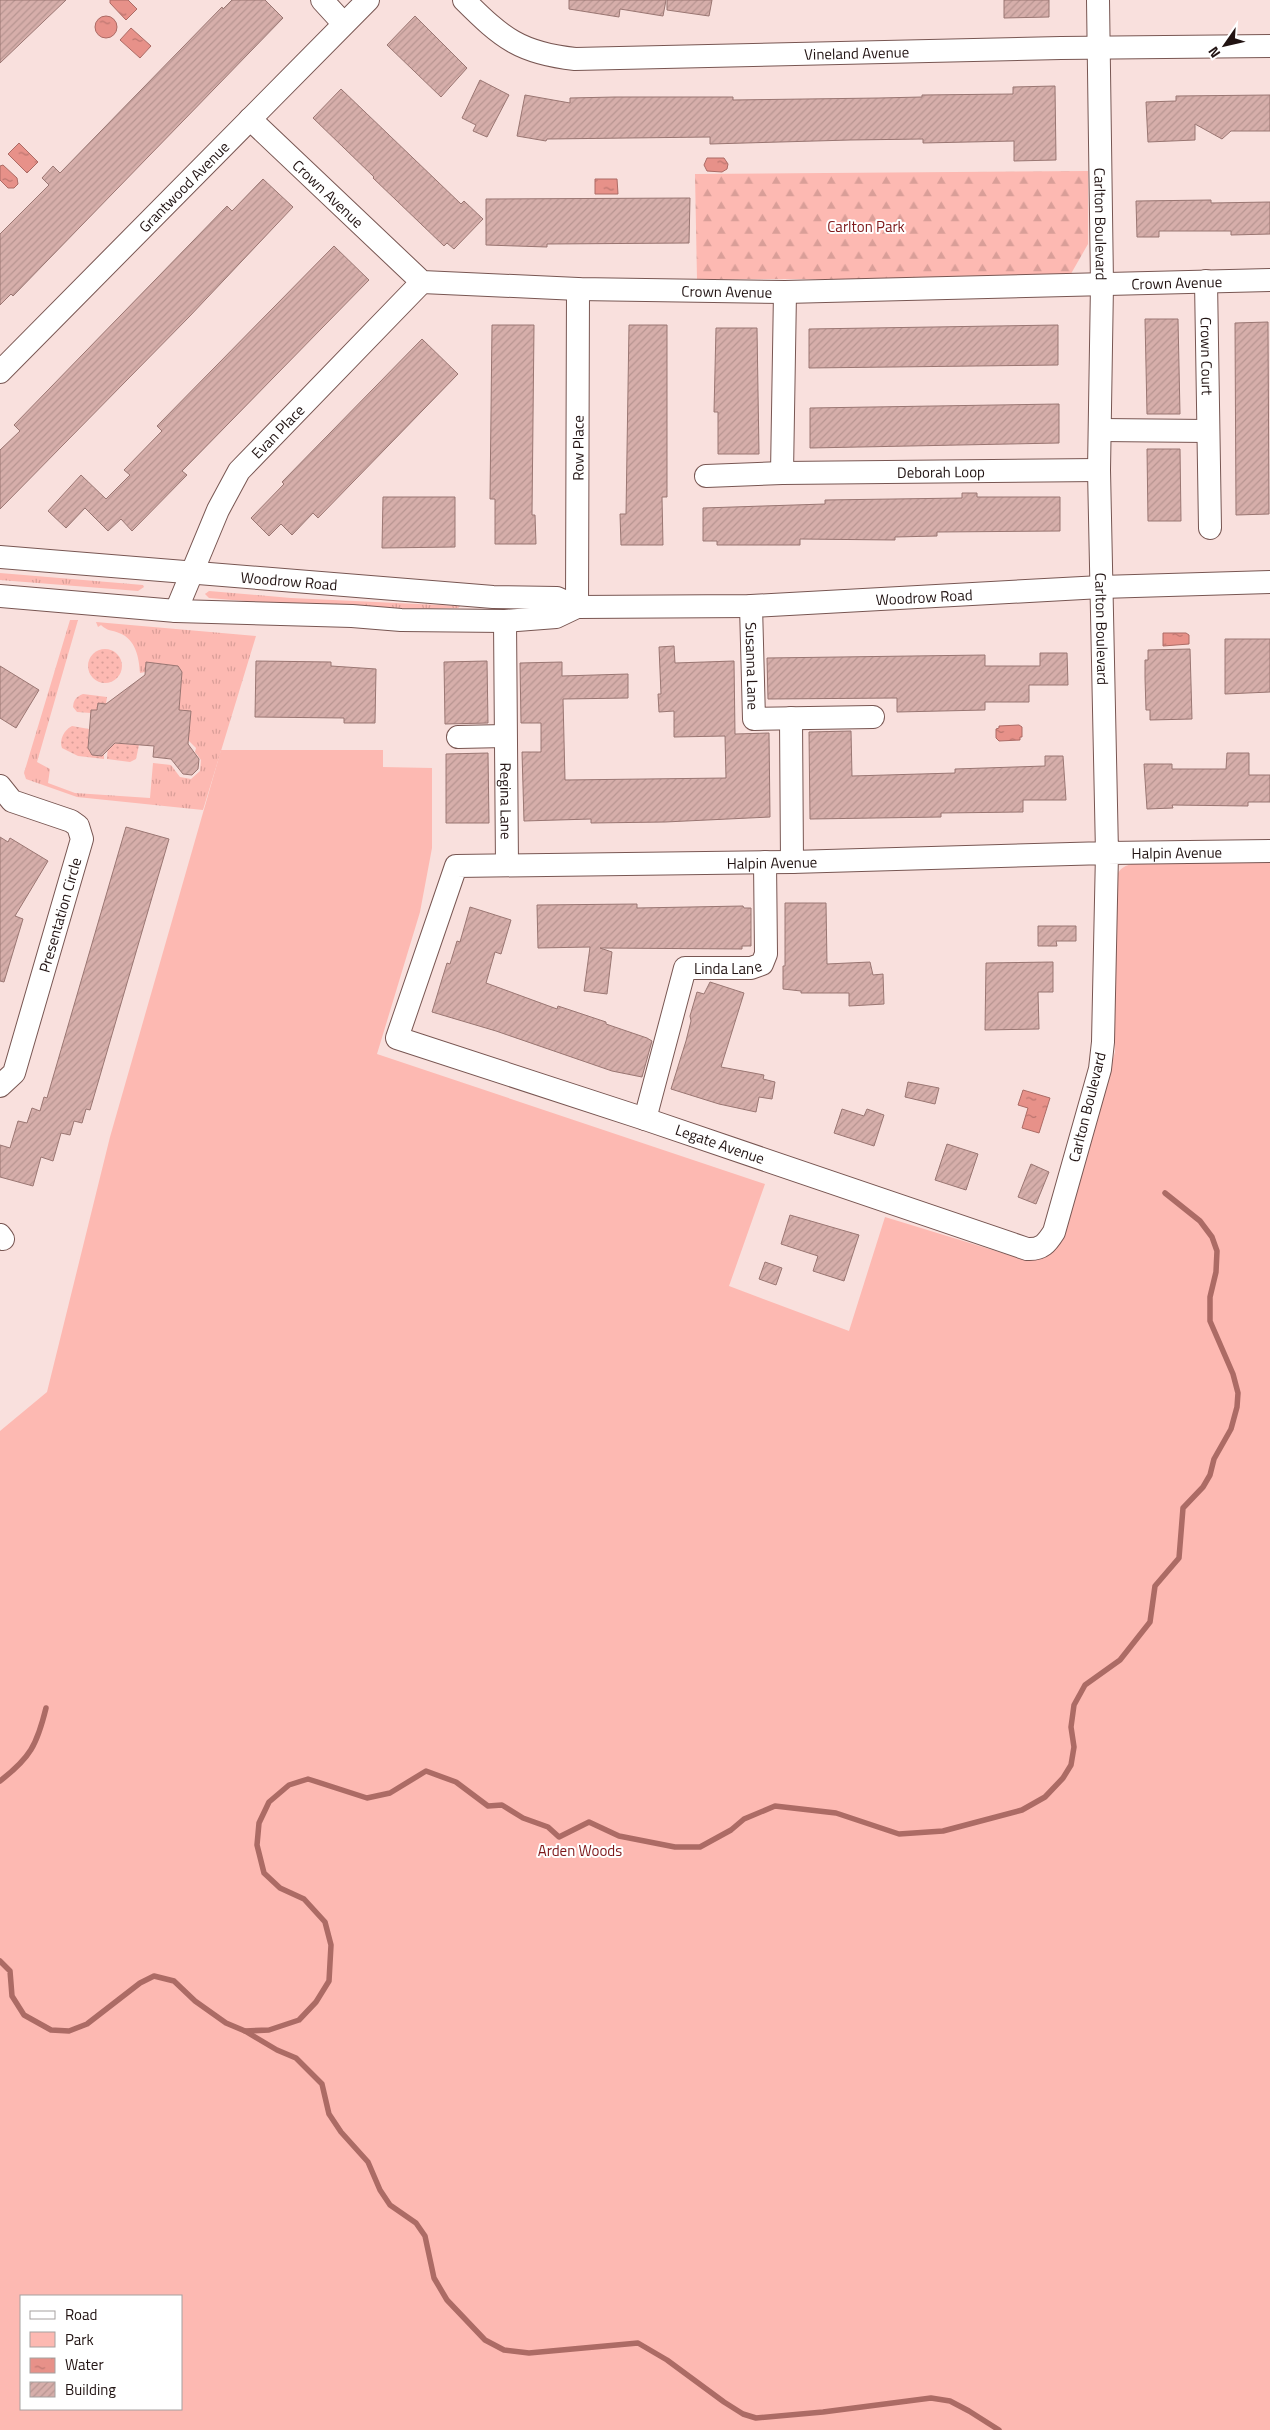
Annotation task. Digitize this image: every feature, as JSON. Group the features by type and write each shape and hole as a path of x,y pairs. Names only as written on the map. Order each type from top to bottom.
{"street":[{"path":"322,0 343,22"},
{"name":"Grantwood Avenue","path":"0,372 343,22 368,0"},
{"name":"Vineland Avenue","path":"464,0 505,38 528,50 551,56 575,59 1270,46"},
{"name":"Carlton Boulevard","path":"1042,1247 1054,1232 1100,1069 1103,1042 1107,853 1099,470 1102,430 1102,284 1098,0"},
{"name":"Crown Avenue","path":"250,119 422,282 578,289 786,292 1270,280"},
{"name":"Crown Court","path":"1206,281 1210,528"},
{"name":"Evan Place","path":"176,612 218,510 239,471 422,282"},
{"name":"Row Place","path":"577,607 578,289"},
{"path":"782,473 786,292"},
{"path":"1102,430 1208,431"},
{"name":"Deborah Loop","path":"706,476 782,473 1099,470"},
{"name":"Woodrow Road","path":"0,557 493,597 557,598 577,607 751,606 1101,587 1270,582"},
{"name":"Woodrow Road","path":"0,596 176,612 352,616 401,620 505,621 556,618 577,607"},
{"name":"Susanna Lane","path":"751,606 754,719 873,717"},
{"name":"Regina Lane","path":"505,621 504,736 507,865"},
{"path":"791,718 792,862"},
{"path":"458,738 504,736"},
{"name":"Presentation Circle","path":"0,786 12,801 71,821 78,826 82,839 14,1073 0,1086"},
{"name":"Halpin Avenue","path":"397,1038 456,866 792,862 1107,853 1270,851"},
{"name":"Linda Lane","path":"645,1119 685,968 751,968 762,964 766,954 766,862"},
{"name":"Legate Avenue","path":"397,1038 645,1119 1027,1249 1042,1247"}],"green space":[{"name":"Carlton Park","path":"1088,171 1088,244 1068,279 697,279 695,174"},
{"path":"0,573 143,585 144,587 138,591 0,580"},
{"path":"209,591 291,598 460,606 458,608 396,608 271,603 209,598 205,594"},
{"path":"70,620 78,620 37,762 50,769 48,783 75,793 150,798 153,763 171,765 180,777 191,779 200,771 201,760 195,752 196,748 188,740 191,711 179,710 182,672 177,666 140,673 139,661 133,644 125,636 101,625 98,627 96,622 256,636 203,810 77,797 26,779 24,773"},
{"path":"105,649 117,654 122,666 117,678 105,683 93,678 88,666 93,654"},
{"path":"83,694 107,697 106,704 98,703 97,710 91,710 91,713 77,712 73,707 74,702 77,697"},
{"path":"72,726 89,729 88,748 93,755 104,754 104,759 78,756 62,748 63,736"},
{"path":"108,743 139,745 136,759 130,762 107,759"},
{"name":"Arden Woods","path":"221,750 383,750 383,767 432,768 432,848 420,912 377,1054 765,1184 729,1286 849,1331 885,1217 1022,1259 1044,1257 1058,1241 1115,1052 1115,882 1119,871 1135,863 1270,862 1270,2430 0,2430 0,1431 47,1392 110,1137"}],"water":[{"path":"110,0 128,0 137,9 126,20 110,3"},
{"path":"106,16 116,23 117,27 110,37 106,38 96,31 95,27 102,17"},
{"path":"131,28 151,46 140,58 120,40"},
{"path":"19,143 38,162 27,173 8,154"},
{"path":"707,158 724,158 728,164 727,169 722,172 707,171 704,165"},
{"path":"3,165 17,178 18,184 14,188 8,188 0,180 0,166"},
{"path":"595,179 617,179 618,194 595,194"},
{"path":"1163,633 1186,633 1189,635 1189,644 1163,646"},
{"path":"1019,725 1022,727 1022,737 1020,737 1020,740 999,741 996,738 996,729 999,726"},
{"path":"1023,1090 1050,1098 1039,1133 1022,1128 1028,1108 1018,1105"}],"building":[{"path":"0,0 66,0 0,63"},
{"path":"232,0 265,0 283,18 13,296 11,294 0,305 0,234 49,185 42,178 53,166 60,173 222,7 223,9"},
{"path":"569,0 666,0 663,16 620,9 619,17 569,9"},
{"path":"667,0 712,0 709,16 667,10"},
{"path":"1004,0 1049,0 1049,17 1004,18"},
{"path":"415,16 467,68 441,97 387,45"},
{"path":"480,80 509,95 487,137 473,131 476,125 462,118"},
{"path":"1055,86 1056,160 1014,161 1014,141 923,143 923,139 710,144 710,137 547,139 546,141 517,136 525,95 570,103 570,98 615,97 733,97 733,100 879,98 922,97 922,95 1013,94 1013,87"},
{"path":"341,89 461,204 464,201 483,219 454,249 447,243 444,246 313,118"},
{"path":"1270,95 1270,131 1231,131 1222,139 1195,124 1195,140 1148,142 1146,102 1176,101 1176,96"},
{"path":"263,179 293,207 189,317 0,509 0,450 20,431 14,425 227,206 232,211"},
{"path":"690,198 689,243 547,244 547,247 486,245 486,199"},
{"path":"1211,200 1211,203 1270,202 1270,234 1231,235 1231,231 1159,231 1159,237 1137,237 1136,201"},
{"path":"334,246 369,280 182,471 187,475 132,531 121,519 108,531 85,508 66,528 48,511 81,475 106,499 130,475 124,470 162,431 157,426"},
{"path":"1145,319 1178,319 1180,414 1147,414"},
{"path":"1268,322 1269,514 1236,515 1235,323"},
{"path":"492,325 534,325 532,515 535,515 536,544 495,544 495,499 490,499"},
{"path":"629,325 667,325 667,497 662,497 663,545 621,545 620,514 626,514"},
{"path":"1058,325 1058,365 809,368 809,329"},
{"path":"716,328 757,328 759,454 718,454 718,412 714,412"},
{"path":"422,339 458,374 318,518 313,513 292,535 281,524 269,536 251,518 284,484 282,482"},
{"path":"1059,404 1059,443 810,448 810,408"},
{"path":"1147,449 1180,449 1181,521 1148,521"},
{"path":"962,493 977,493 977,497 1060,497 1060,531 937,532 937,536 895,537 895,540 800,539 800,545 717,545 717,541 703,541 703,508 825,504 825,500 962,498"},
{"path":"383,497 455,497 455,547 382,548"},
{"path":"1225,639 1270,639 1270,692 1225,694"},
{"path":"674,646 675,663 734,661 735,734 769,733 770,817 665,822 591,823 591,819 524,821 522,752 541,752 541,723 521,723 520,663 562,662 562,676 628,674 628,698 563,699 565,780 726,778 725,736 674,737 674,711 659,712 658,694 661,694 659,647"},
{"path":"1190,649 1192,719 1150,720 1150,710 1146,710 1145,678 1145,660 1148,660 1148,650"},
{"path":"1040,653 1067,653 1068,685 1029,685 1029,702 985,702 985,710 897,712 897,698 768,699 767,658 985,655 985,666 1040,666"},
{"path":"256,661 331,662 331,666 376,669 375,723 344,723 344,718 255,717"},
{"path":"487,661 488,723 445,724 444,662"},
{"path":"146,662 178,666 182,672 179,710 191,711 188,744 199,759 198,769 192,775 183,774 171,759 153,757 154,746 115,743 102,756 92,755 88,748 91,710 97,710 98,703 106,704 145,675"},
{"path":"0,666 39,690 16,728 0,718"},
{"path":"851,731 852,776 955,773 955,769 1045,766 1045,756 1063,756 1066,800 1023,800 1023,812 941,813 941,817 810,819 809,732"},
{"path":"488,753 489,823 446,823 446,754"},
{"path":"1227,753 1249,753 1249,775 1270,775 1270,802 1248,802 1248,806 1172,805 1173,808 1147,809 1144,764 1172,764 1172,769 1226,769"},
{"path":"126,827 169,839 90,1110 86,1109 82,1123 74,1121 70,1135 61,1133 53,1161 41,1157 33,1186 0,1177 0,1145 10,1148 18,1121 27,1123 32,1108 40,1111 44,1097 47,1098"},
{"path":"0,837 8,842 10,838 48,861 15,916 23,919 4,982 0,981"},
{"path":"785,903 826,903 827,964 870,962 873,975 883,974 884,1004 849,1006 849,993 801,993 801,991 783,989"},
{"path":"637,904 637,908 743,906 744,908 751,908 751,946 742,946 742,949 600,948 612,952 607,994 584,991 590,947 538,948 537,905"},
{"path":"470,907 511,920 501,954 495,952 486,983 557,1009 558,1006 606,1022 606,1024 652,1041 642,1077 612,1071 496,1031 432,1012 447,963 450,964 457,941 460,942"},
{"path":"1038,926 1076,926 1076,941 1056,941 1057,946 1038,946"},
{"path":"1053,962 1053,992 1038,992 1039,1029 985,1030 986,963"},
{"path":"710,982 744,993 721,1067 764,1075 763,1079 775,1082 772,1099 759,1097 756,1112 719,1104 671,1089 686,1041 691,1021 690,1016 697,992 704,994"},
{"path":"908,1082 939,1088 935,1104 905,1097"},
{"path":"842,1109 864,1116 867,1109 884,1115 874,1146 834,1133"},
{"path":"947,1144 978,1154 966,1190 935,1180"},
{"path":"1031,1164 1049,1172 1036,1204 1018,1197"},
{"path":"790,1215 859,1235 844,1281 813,1271 818,1256 781,1244"},
{"path":"765,1262 782,1268 776,1285 759,1279"}],"waterway":[{"path":"245,2031 269,2030 299,2020 316,2002 329,1981 331,1945 325,1922 304,1899 280,1888 264,1873 257,1845 259,1823 269,1802 289,1785 308,1779 367,1798 390,1793 426,1771 456,1782 488,1806 502,1805 523,1818 548,1827 559,1837 589,1822 619,1836 675,1847 700,1847 731,1830 744,1819 775,1806 836,1813 899,1834 943,1831 1022,1810 1045,1797 1063,1778 1071,1765 1074,1747 1071,1727 1074,1705 1085,1685 1120,1660 1150,1622 1155,1586 1179,1558 1183,1508 1203,1487 1210,1475 1214,1459 1231,1429 1237,1407 1238,1393 1233,1374 1210,1321 1210,1297 1216,1272 1217,1251 1212,1237 1200,1221 1165,1193"},
{"path":"0,1781 19,1765 31,1750 46,1708"},
{"path":"0,1961 10,1971 12,1996 24,2015 51,2030 69,2031 87,2024 140,1983 154,1976 174,1981 195,2001 226,2023 296,2058 322,2084 329,2114 341,2132 368,2162 380,2190 390,2205 416,2223 425,2236 434,2278 447,2300 485,2340 504,2350 529,2353 638,2343 667,2360 724,2402 743,2414 756,2418 823,2412 931,2398 950,2401 999,2430"}]}
